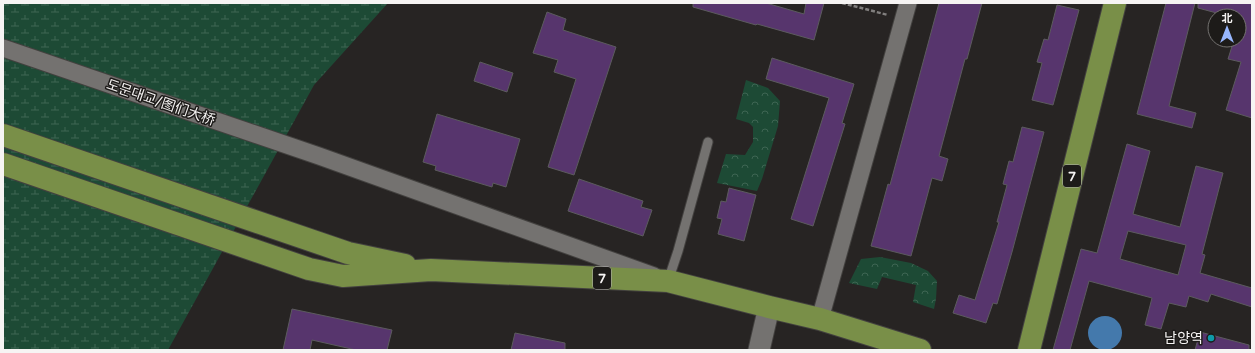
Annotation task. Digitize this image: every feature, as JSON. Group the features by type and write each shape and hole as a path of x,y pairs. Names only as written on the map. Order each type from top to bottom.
{"main road":[{"name":"7","path":"1029,350 1115,3"},
{"name":"7","path":"3,136 348,253 431,270"},
{"name":"7","path":"3,164 309,269 343,276 431,270 668,281 820,319 920,350"}],"street":[{"path":"820,319 908,3"},
{"name":"도문대교/图们大桥","path":"3,48 319,156 668,281"},
{"path":"760,350 769,307"}],"lane":[{"path":"668,281 678,251 708,142"}],"path":[{"path":"842,3 904,20"}],"green space":[{"path":"3,3 388,3 314,85 168,350 3,350"},
{"path":"746,80 768,88 780,101 778,126 757,191 717,183 726,154 745,155 753,142 753,127 749,123 736,119"},
{"path":"880,257 911,263 928,271 937,281 934,309 913,302 916,285 882,277 877,289 849,283 861,259"}],"water":[{"path":"1102,316 1108,316 1112,317 1119,323 1122,333 1121,340 1115,347 1108,350 1102,350 1098,349 1091,343 1088,336 1088,330 1089,326 1095,319"}],"building":[{"path":"693,3 766,3 804,14 806,3 824,3 814,40 693,7"},
{"path":"939,3 982,3 967,59 965,59 939,156 948,159 942,181 932,178 911,256 871,246 888,184 890,185"},
{"path":"1166,3 1195,3 1169,106 1196,113 1192,128 1137,114"},
{"path":"1198,3 1252,3 1252,118 1226,110 1241,62 1228,59 1231,48 1247,48 1247,8 1207,8 1207,10 1198,8"},
{"path":"1057,5 1079,10 1053,105 1032,100 1042,63 1037,62 1044,39 1048,40"},
{"path":"547,12 566,19 563,30 616,47 574,175 548,167 576,79 554,72 558,60 533,53"},
{"path":"772,58 854,84 842,123 845,124 813,226 791,219 829,98 766,79"},
{"path":"480,62 513,73 507,92 474,81"},
{"path":"437,114 520,139 506,187 493,183 492,187 435,170 436,166 423,162"},
{"path":"1022,127 1044,132 997,304 993,303 986,323 953,313 959,295 975,300 999,222 997,222 1007,185 1003,184 1009,161 1013,162"},
{"path":"1127,144 1150,151 1133,214 1180,227 1196,166 1223,173 1202,254 1205,255 1200,273 1252,288 1252,307 1211,294 1208,302 1189,296 1186,307 1169,303 1161,329 1145,325 1152,298 1089,281 1070,350 1053,350 1081,249 1097,253","holes":["1128,231 1186,245 1178,275 1120,259"]},
{"path":"579,179 643,201 641,207 652,210 643,236 568,211"},
{"path":"729,188 756,195 744,241 718,234 722,219 717,218 721,201 726,202"},
{"path":"292,309 392,330 387,350 356,350 312,340 310,350 283,350"},
{"name":"남양역","path":"1200,332 1249,345 1249,350 1195,350"},
{"path":"515,333 565,343 565,350 511,350"}],"place":[{"name":"남양역","path":"1211,338"}]}
